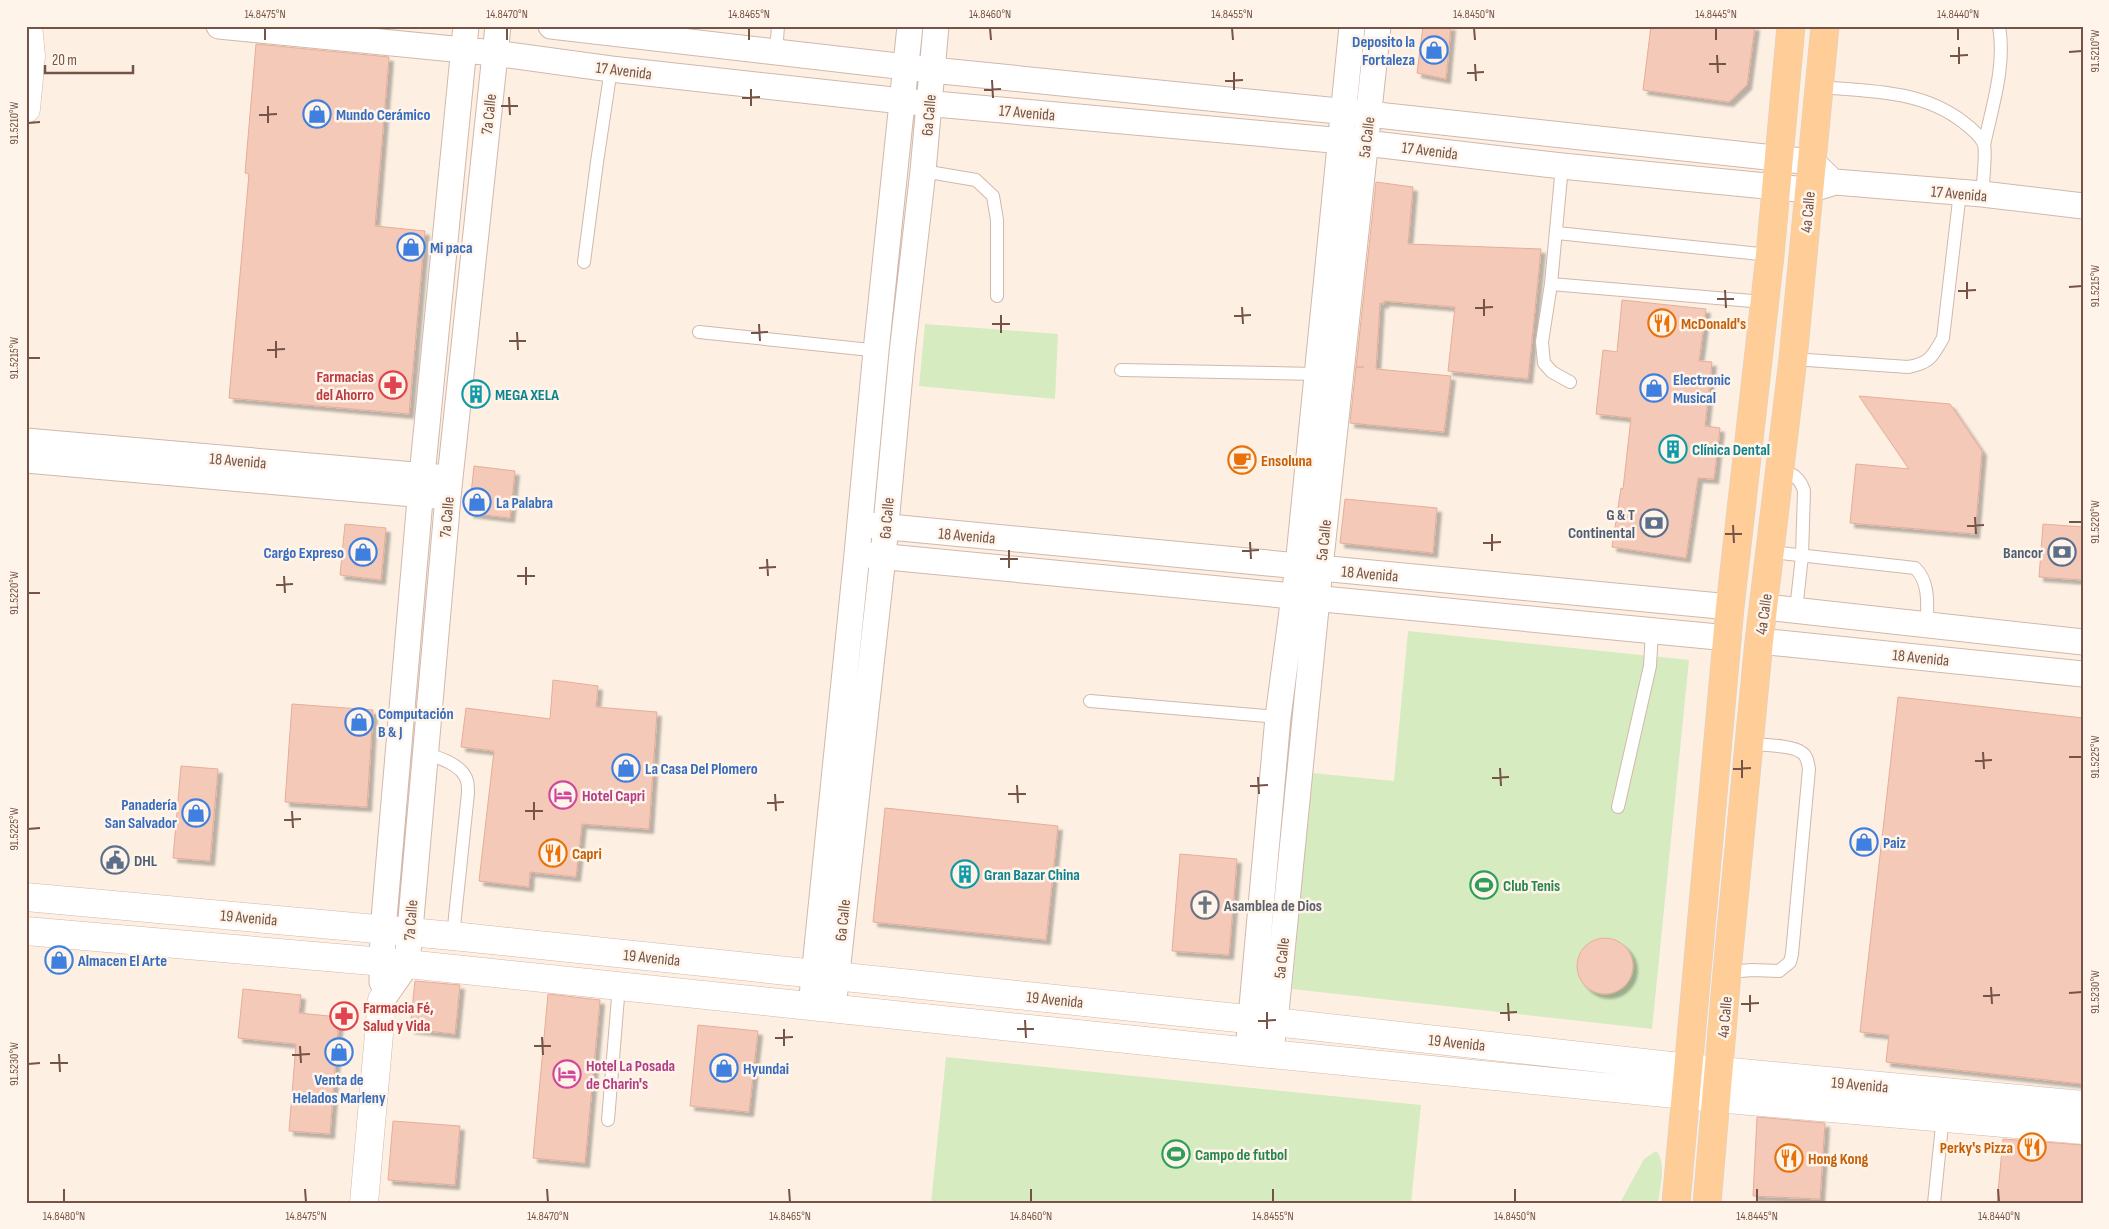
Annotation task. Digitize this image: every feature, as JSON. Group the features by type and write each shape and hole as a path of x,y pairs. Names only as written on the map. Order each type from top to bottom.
{"main road":[{"path":"26,109 31,56 28,26"},
{"path":"31,56 45,26"},
{"name":"4a Calle","path":"1676,1203 1690,1068 1730,607 1770,256 1792,26"},
{"name":"4a Calle","path":"1707,1203 1759,641 1765,607 1779,468 1793,359 1822,186 1812,162 1825,26"},
{"name":"19 Avenida","path":"26,897 453,936 1719,1071 1944,1104 2083,1130"},
{"name":"19 Avenida","path":"26,930 619,985 822,1008 1716,1098 1944,1104 2083,1105"},
{"name":"7a Calle","path":"364,1203 382,1000"}],"street":[{"name":"17 Avenida","path":"218,26 465,38 494,54 611,69 902,101 1352,142 1776,188 1822,186 1971,193 2083,206"},
{"name":"7a Calle","path":"396,931 424,754 449,487 498,26"},
{"name":"17 Avenida","path":"551,26 680,34 776,52 932,70 1812,162"},
{"name":"6a Calle","path":"822,1008 860,524 910,26"},
{"name":"6a Calle","path":"825,975 883,556 936,26"},
{"name":"5a Calle","path":"1352,26 1356,114"},
{"name":"5a Calle","path":"1309,567 1316,374 1356,114 1378,26"},
{"name":"7a Calle","path":"382,1000 395,963 421,486 465,38"},
{"name":"5a Calle","path":"1259,1052 1352,142"},
{"name":"18 Avenida","path":"26,441 421,486"},
{"name":"18 Avenida","path":"26,460 449,487"},
{"name":"18 Avenida","path":"860,524 1730,607"},
{"name":"18 Avenida","path":"858,554 1728,638"},
{"name":"5a Calle","path":"1263,1021 1278,717 1305,597"},
{"name":"18 Avenida","path":"1765,607 2083,642"},
{"name":"18 Avenida","path":"1759,641 2083,674"}],"lane":[{"path":"776,52 778,26"},
{"path":"1793,359 1908,367 1924,364 1934,353 1943,338 1971,193 1998,82 2001,54 1999,26"},
{"path":"584,262 611,69"},
{"path":"1819,87 1900,94 1928,102 1956,116 1974,131 1984,145"},
{"path":"1562,166 1557,233 1542,342 1544,363 1552,372 1570,382"},
{"path":"923,171 976,180 994,196 997,220 997,296"},
{"path":"1557,233 1770,256"},
{"path":"1551,284 1764,302"},
{"path":"699,332 902,354"},
{"path":"1121,370 1316,374"},
{"path":"1779,468 1794,475 1802,482 1804,491 1802,556 1796,610"},
{"path":"1771,552 1915,568 1921,574 1926,584 1928,624"},
{"path":"1618,807 1650,666 1652,631"},
{"path":"1090,701 1278,717"},
{"path":"1728,972 1752,970 1780,971 1790,962 1792,954 1809,769 1803,752 1795,749 1750,744"},
{"path":"424,754 446,761 458,768 467,779 468,793 453,936"},
{"path":"608,1120 619,985"},
{"path":"1934,1203 1944,1104"}],"green space":[{"path":"925,324 1058,334 1055,399 919,386"},
{"name":"Club Tenis","path":"1408,631 1689,660 1652,1029 1292,989 1312,773 1394,781"},
{"name":"Campo de futbol","path":"946,1057 1421,1105 1411,1203 931,1203"},
{"path":"1656,1151 1662,1168 1658,1203 1620,1203 1644,1159"}],"building":[{"name":"Deposito la Fortaleza","path":"1423,26 1451,26 1446,79 1417,73"},
{"path":"1651,26 1755,26 1747,85 1729,102 1643,90"},
{"path":"256,44 389,57 375,226 425,231 409,414 229,398 249,174 245,173"},
{"path":"1376,182 1413,187 1408,244 1541,249 1528,379 1448,371 1455,307 1384,301 1384,304 1380,303 1376,369 1451,376 1444,432 1350,423"},
{"path":"1622,300 1706,309 1699,361 1712,362 1705,426 1720,428 1714,479 1698,478 1686,558 1612,547 1621,488 1623,489 1631,418 1596,414 1603,350 1617,352"},
{"path":"1859,396 1950,404 1982,451 1975,534 1850,523 1856,464 1909,469"},
{"path":"474,466 515,471 510,518 469,513"},
{"path":"1345,499 1437,508 1433,553 1340,543"},
{"name":"Cargo Expreso","path":"345,524 386,528 381,580 340,575"},
{"name":"Bancor","path":"2043,524 2083,527 2083,580 2039,577"},
{"path":"553,680 598,686 596,707 657,712 649,829 582,824 576,877 530,872 529,887 479,881 494,751 461,747 466,708 550,719"},
{"path":"1898,697 2083,718 2083,1084 1886,1062 1889,1035 1860,1032"},
{"path":"292,704 373,710 367,807 285,802"},
{"name":"Panadería San Salvador","path":"181,766 218,769 210,861 173,858"},
{"name":"Gran Bazar China","path":"885,808 1058,826 1046,940 873,922"},
{"name":"Asamblea de Dios","path":"1180,854 1237,859 1229,955 1172,951"},
{"path":"1605,938 1616,940 1625,946 1631,955 1633,966 1631,977 1625,986 1616,992 1605,994 1594,992 1585,986 1579,977 1577,966 1579,955 1585,946 1594,940"},
{"path":"415,981 460,985 455,1034 410,1029"},
{"path":"243,989 301,995 299,1013 339,1017 330,1134 289,1131 296,1044 238,1038"},
{"name":"Hotel La Posada de Charin's","path":"548,994 600,1000 585,1163 533,1158"},
{"name":"Hyundai","path":"698,1025 758,1031 749,1112 690,1106"},
{"name":"Hong Kong","path":"1757,1117 1825,1123 1820,1199 1753,1196"},
{"path":"393,1121 460,1126 455,1185 388,1180"},
{"path":"2003,1139 2083,1145 2083,1203 1997,1203"}],"place":[{"name":"Deposito la Fortaleza","path":"1434,50"},
{"name":"Mundo Cerámico","path":"317,114"},
{"name":"Mi paca","path":"411,247"},
{"name":"McDonald's","path":"1662,323"},
{"name":"Farmacias del Ahorro","path":"393,385"},
{"name":"Electronic Musical","path":"1654,388"},
{"name":"MEGA XELA","path":"476,394"},
{"name":"Clínica Dental","path":"1673,449"},
{"name":"Ensoluna","path":"1242,460"},
{"name":"La Palabra","path":"477,502"},
{"name":"G & T Continental","path":"1654,523"},
{"name":"Cargo Expreso","path":"363,552"},
{"name":"Bancor","path":"2062,552"},
{"name":"Computación B & J","path":"359,722"},
{"name":"La Casa Del Plomero","path":"626,768"},
{"name":"Hotel Capri","path":"563,795"},
{"name":"Panadería San Salvador","path":"196,813"},
{"name":"Paiz","path":"1864,842"},
{"name":"Capri","path":"553,853"},
{"name":"DHL","path":"115,860"},
{"name":"Gran Bazar China","path":"965,874"},
{"name":"Club Tenis","path":"1484,885"},
{"name":"Asamblea de Dios","path":"1205,905"},
{"name":"Almacen El Arte","path":"59,960"},
{"name":"Farmacia Fé, Salud y Vida","path":"344,1016"},
{"name":"Venta de Helados Marleny","path":"339,1052"},
{"name":"Hyundai","path":"724,1068"},
{"name":"Hotel La Posada de Charin's","path":"567,1074"},
{"name":"Perky's Pizza","path":"2032,1147"},
{"name":"Campo de futbol","path":"1176,1154"},
{"name":"Hong Kong","path":"1789,1158"}]}
